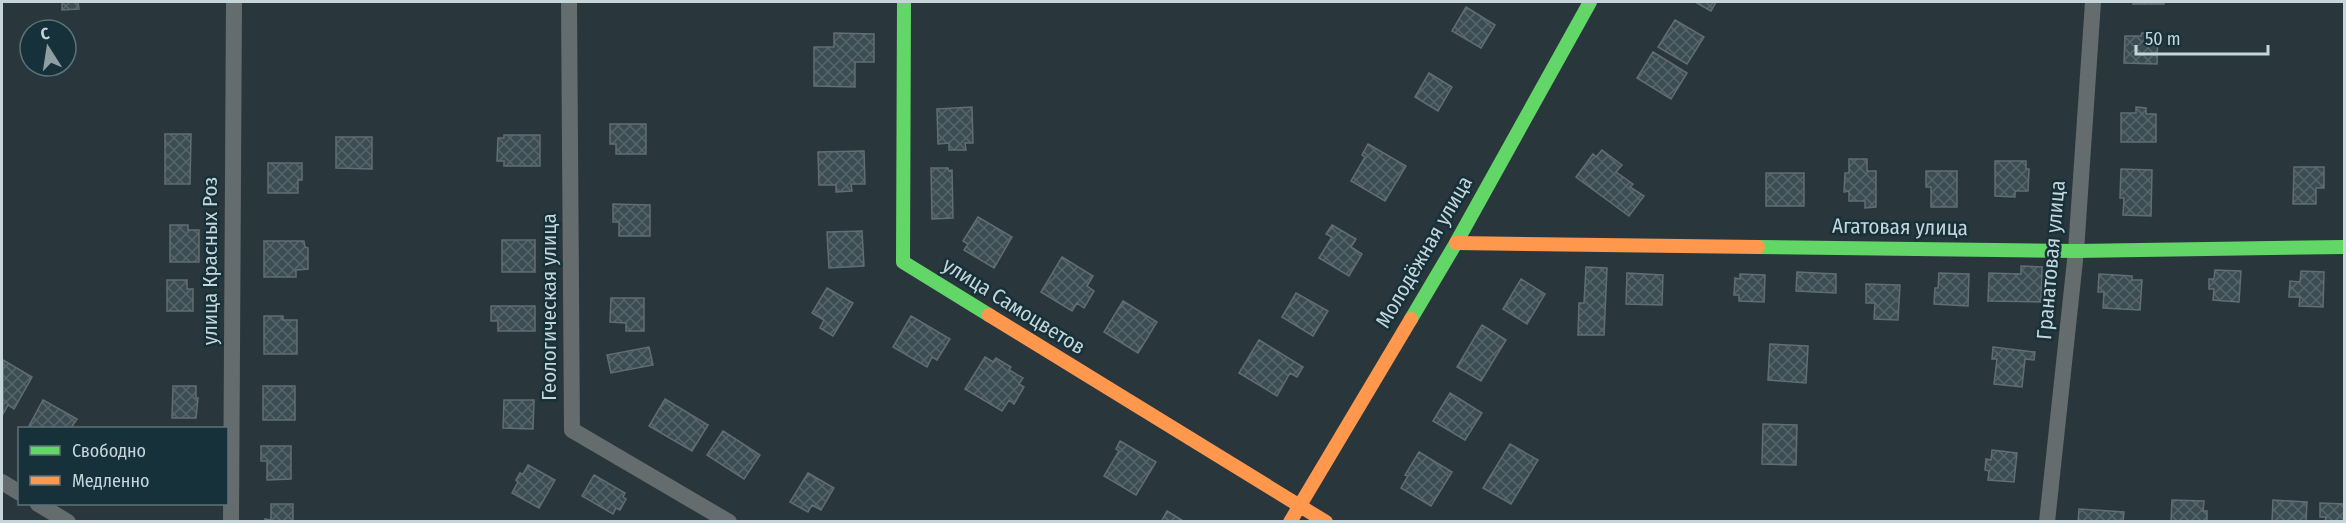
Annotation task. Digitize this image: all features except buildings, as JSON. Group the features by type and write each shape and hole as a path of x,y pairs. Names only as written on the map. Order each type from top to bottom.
{"street":[{"name":"улица Красных Роз","path":"231,522 234,2"},
{"name":"Геологическая улица","path":"569,2 572,430 729,522"},
{"name":"улица Самоцветов","path":"904,2 903,262 1326,522"},
{"name":"Молодёжная улица","path":"1290,522 1456,243 1590,2"},
{"name":"Гранатовая улица","path":"2047,522 2076,251 2093,2"},
{"name":"Агатовая улица","path":"1456,243 2076,251 2344,247"},
{"path":"2,482 18,492"},
{"path":"40,505 68,522"}],"traffic: fast":[{"path":"904,2 903,262 989,315"},
{"path":"1411,319 1456,243 1590,2"},
{"path":"1758,247 2076,251 2344,247"}],"traffic: slow":[{"path":"1456,243 1758,247"},
{"path":"989,315 1326,522"},
{"path":"1290,522 1411,319"}]}
